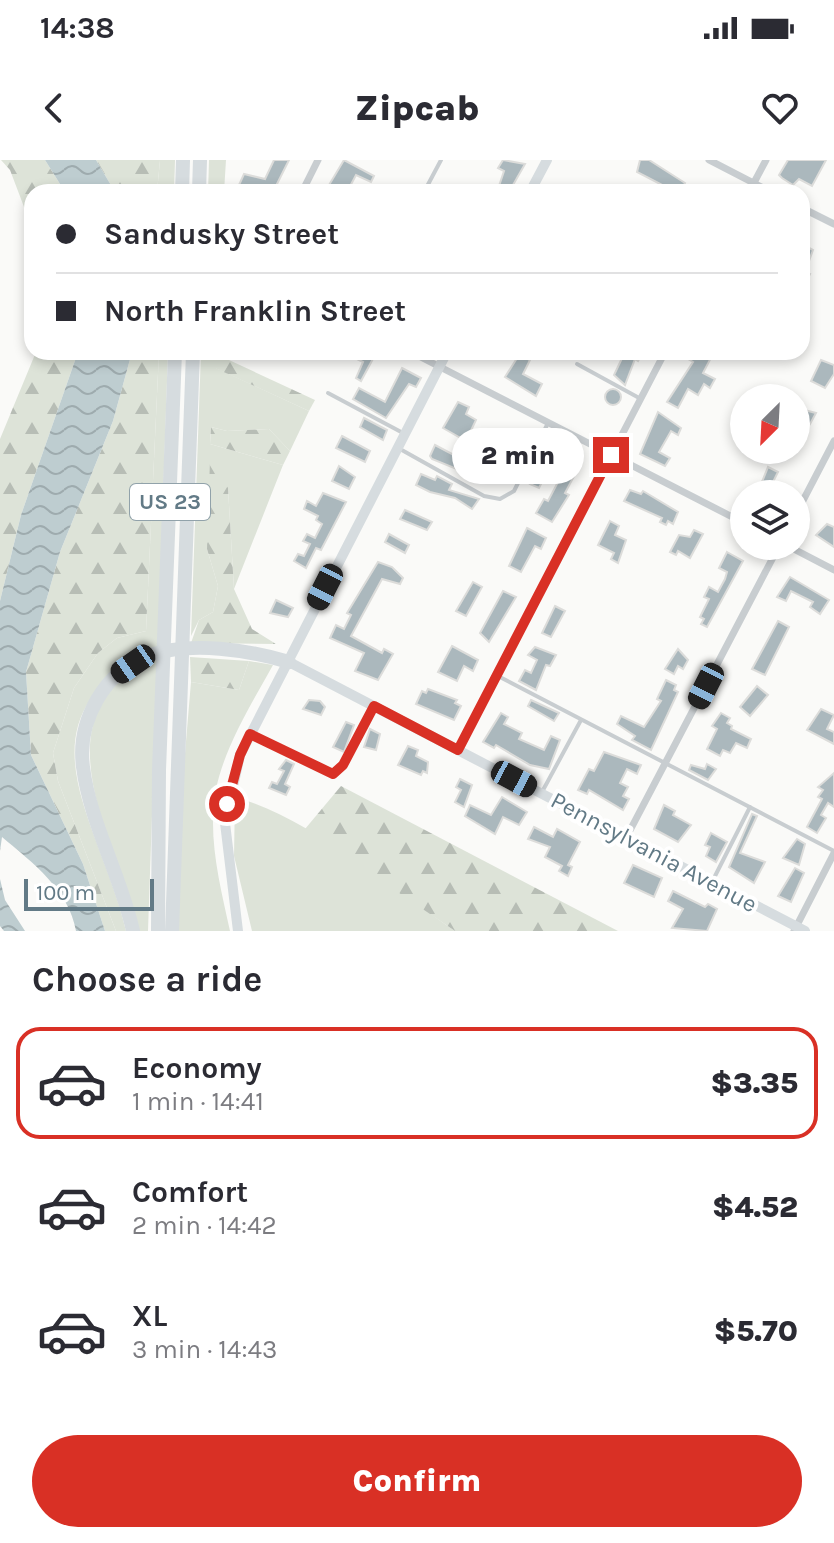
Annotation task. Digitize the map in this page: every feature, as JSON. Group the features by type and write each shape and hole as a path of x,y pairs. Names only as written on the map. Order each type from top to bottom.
{"highway":[{"path":"182,184 183,160"},
{"path":"199,184 200,160"},
{"name":"US 23","path":"158,931 159,770 175,360"},
{"name":"US 23","path":"172,931 193,360"},
{"path":"133,931 87,787 83,743 85,727 102,692 119,674 150,655 206,650 258,653 289,662"}],"street":[{"path":"306,184 318,160"},
{"path":"534,184 547,160"},
{"path":"709,160 754,183 766,160"},
{"path":"810,212 834,224"},
{"path":"426,360 730,516"},
{"path":"238,931 225,823 232,781 250,734 443,360"},
{"path":"458,750 661,360"},
{"path":"810,487 834,441"},
{"path":"810,557 834,570"},
{"path":"626,838 772,560"},
{"name":"Pennsylvania Avenue","path":"289,662 798,929"},
{"path":"798,929 834,852"}],"lane":[{"path":"428,184 441,160"},
{"path":"577,364 641,399"},
{"path":"328,393 405,434"},
{"path":"397,448 484,496 500,499 514,491 548,423"},
{"path":"496,675 834,852"},
{"path":"250,734 333,774 343,765 374,706"},
{"path":"542,794 581,720"},
{"path":"712,883 750,807"}],"green space":[{"path":"1,160 45,160 60,184 24,184 24,207 10,170"},
{"path":"96,160 160,160 158,184 110,184"},
{"path":"160,160 175,160 174,184 158,184"},
{"path":"209,160 226,160 224,184 208,184"},
{"path":"33,360 75,360 21,515 0,601 0,439"},
{"path":"130,360 159,360 146,631 117,638 98,653 74,688 53,753 58,781 116,931 105,931 83,864 31,755 26,672 60,552 113,421"},
{"path":"159,360 168,360 148,931 139,931 102,822 93,784 90,747 97,714 116,685 151,663 153,648 110,677 85,708 75,741 76,775 126,931 116,931 58,781 53,753 74,688 98,653 117,638 146,631"},
{"path":"201,360 216,360 216,368 309,411 290,451 269,429 227,431 211,427 210,444 283,465 234,589 228,488 207,549 218,586 213,612 199,620 191,636"},
{"path":"216,360 229,360 315,400 309,411 215,368"},
{"path":"211,427 227,431 269,429 290,451 283,465 210,444"},
{"path":"210,460 228,488 234,589 252,629 276,644 191,643 199,620 213,612 218,586 207,549"},
{"path":"190,657 249,661 239,690 191,682"},
{"path":"249,661 273,665 226,757 214,807 216,860 230,931 178,931 182,789 191,682 239,690"},
{"path":"341,786 618,931 455,931 305,829"},
{"path":"235,797 263,807 320,837 455,931 252,931 234,856"}],"water":[{"path":"45,160 96,160 110,184 60,184"},
{"path":"75,360 130,360 113,421 60,552 26,672 31,755 83,864 105,931 76,931 66,903 48,878 2,837 0,851 0,601 21,515"},
{"path":"0,879 5,900 25,931 4,931 0,926"}],"building":[{"path":"274,160 289,160 277,184 239,184 244,174 265,179"},
{"path":"344,160 374,176 371,182 356,175 351,184 330,184"},
{"path":"503,160 525,164 514,184 500,184 504,171 498,168"},
{"path":"640,160 649,160 685,183 660,184 637,172"},
{"path":"788,160 826,160 812,186 799,179 791,184 779,175"},
{"path":"359,360 372,360 361,381 356,378 363,362"},
{"path":"516,360 530,360 523,374 542,384 536,396 505,377"},
{"path":"621,360 635,360 625,385 614,375"},
{"path":"690,360 710,360 703,373 715,379 710,388 704,384 698,395 688,389 678,408 667,402 693,362"},
{"path":"821,360 834,365 834,374 825,388 811,381"},
{"path":"402,368 421,378 416,387 409,384 386,418 353,399 359,388 385,402"},
{"path":"613,389 619,391 619,403 613,405 607,403 605,397 607,391"},
{"path":"458,402 469,407 466,414 476,420 466,441 443,428"},
{"path":"658,412 681,428 678,435 671,431 659,452 670,458 665,466 640,454"},
{"path":"364,418 387,430 383,440 360,427"},
{"path":"342,436 370,451 365,462 336,448"},
{"path":"543,444 556,447 553,452 581,463 565,493 569,495 552,522 536,513 544,499 548,501 558,482 545,476 539,488 530,484 548,457 539,452"},
{"path":"435,445 469,463 464,472 432,459 430,456"},
{"path":"339,466 355,477 349,489 332,481"},
{"path":"768,467 778,472 774,480 763,480"},
{"path":"421,474 435,480 437,476 452,484 449,490 479,499 472,509 455,498 430,492 416,485"},
{"path":"630,490 641,494 643,491 678,512 673,524 668,521 666,525 660,522 662,518 624,501"},
{"path":"323,493 346,502 321,550 316,548 306,568 294,561 298,554 304,556 310,544 303,541 307,534 315,538 322,524 316,520 318,516 304,509 307,501 316,506"},
{"path":"405,510 432,522 427,530 400,519"},
{"path":"610,521 619,526 615,535 626,540 618,563 611,559 614,553 598,545"},
{"path":"827,524 834,527 834,547 816,535"},
{"path":"527,528 546,538 541,549 535,546 521,572 509,566"},
{"path":"694,530 703,534 690,558 678,551 676,555 670,552 679,535 690,537"},
{"path":"389,534 409,545 405,553 385,542"},
{"path":"727,552 730,560 743,561 707,627 701,624 704,619 700,617 709,599 704,597 709,587 718,592 725,579 727,572 719,568"},
{"path":"378,562 392,567 403,578 400,584 382,579 351,636 382,653 384,649 393,654 378,680 355,671 364,653 330,638 336,625 344,629 351,615 347,613"},
{"path":"790,577 829,600 820,614 810,607 813,602 791,591 786,601 777,597"},
{"path":"473,582 482,587 466,616 456,611"},
{"path":"503,591 516,597 489,642 480,633"},
{"path":"276,600 293,608 288,617 270,613"},
{"path":"555,606 565,611 551,637 542,633"},
{"path":"778,621 789,627 765,675 752,669"},
{"path":"452,646 478,660 473,671 464,666 457,681 438,672"},
{"path":"535,647 556,655 550,666 546,665 536,690 519,681 525,670 531,673 537,660 528,655"},
{"path":"678,649 688,660 683,669 678,666 674,674 665,669"},
{"path":"666,680 676,685 674,690 678,692 651,750 632,740 635,736 617,724 621,716 644,727 661,701 657,699"},
{"path":"757,686 768,695 750,716 740,707"},
{"path":"428,689 457,700 455,703 461,706 454,720 416,704 422,691 426,693"},
{"path":"309,700 320,701 325,707 321,715 303,709"},
{"path":"531,700 559,713 554,721 528,706"},
{"path":"821,709 834,715 827,729 834,732 834,744 807,730"},
{"path":"501,713 508,717 504,724 522,733 519,739 544,750 551,736 560,740 549,769 530,765 496,745 494,748 483,742"},
{"path":"721,713 730,718 727,723 732,726 731,729 751,739 747,748 736,743 730,753 723,750 720,756 707,749 717,729 712,726"},
{"path":"346,722 354,725 344,752 333,747"},
{"path":"370,729 380,734 376,750 364,747"},
{"path":"408,746 418,750 416,756 428,762 427,773 423,771 421,775 398,765"},
{"path":"604,752 641,765 637,774 627,769 620,783 628,787 623,796 629,799 623,810 589,790 587,794 578,790 589,769 594,771"},
{"path":"286,760 294,764 285,784 290,787 286,795 269,788 272,782 277,784 284,771 279,769"},
{"path":"707,764 716,769 708,780 689,770 691,765 705,769"},
{"path":"834,773 834,807 828,803 821,815 826,818 817,833 807,827 822,799 818,797 823,790 818,787"},
{"path":"460,779 472,785 464,807 455,802 461,790 456,787"},
{"path":"502,797 527,812 519,825 503,817 495,834 465,816 470,805 491,815"},
{"path":"664,805 675,811 673,815 691,825 678,842 654,829"},
{"path":"752,814 757,816 740,853 765,862 754,883 729,867"},
{"path":"534,827 553,837 557,829 580,842 568,865 572,867 568,876 559,871 562,866 545,857 550,847 528,839"},
{"path":"711,833 727,842 716,862 706,856 710,847 705,845"},
{"path":"797,839 805,844 799,865 783,858"},
{"path":"633,865 662,878 654,897 624,883"},
{"path":"795,868 804,873 791,902 778,896"},
{"path":"673,891 705,907 708,904 717,909 707,931 672,928 683,909 668,901"}],"route":[{"path":"227,804 240,755 250,734 333,774 343,765 374,706 458,750 611,455"}]}
